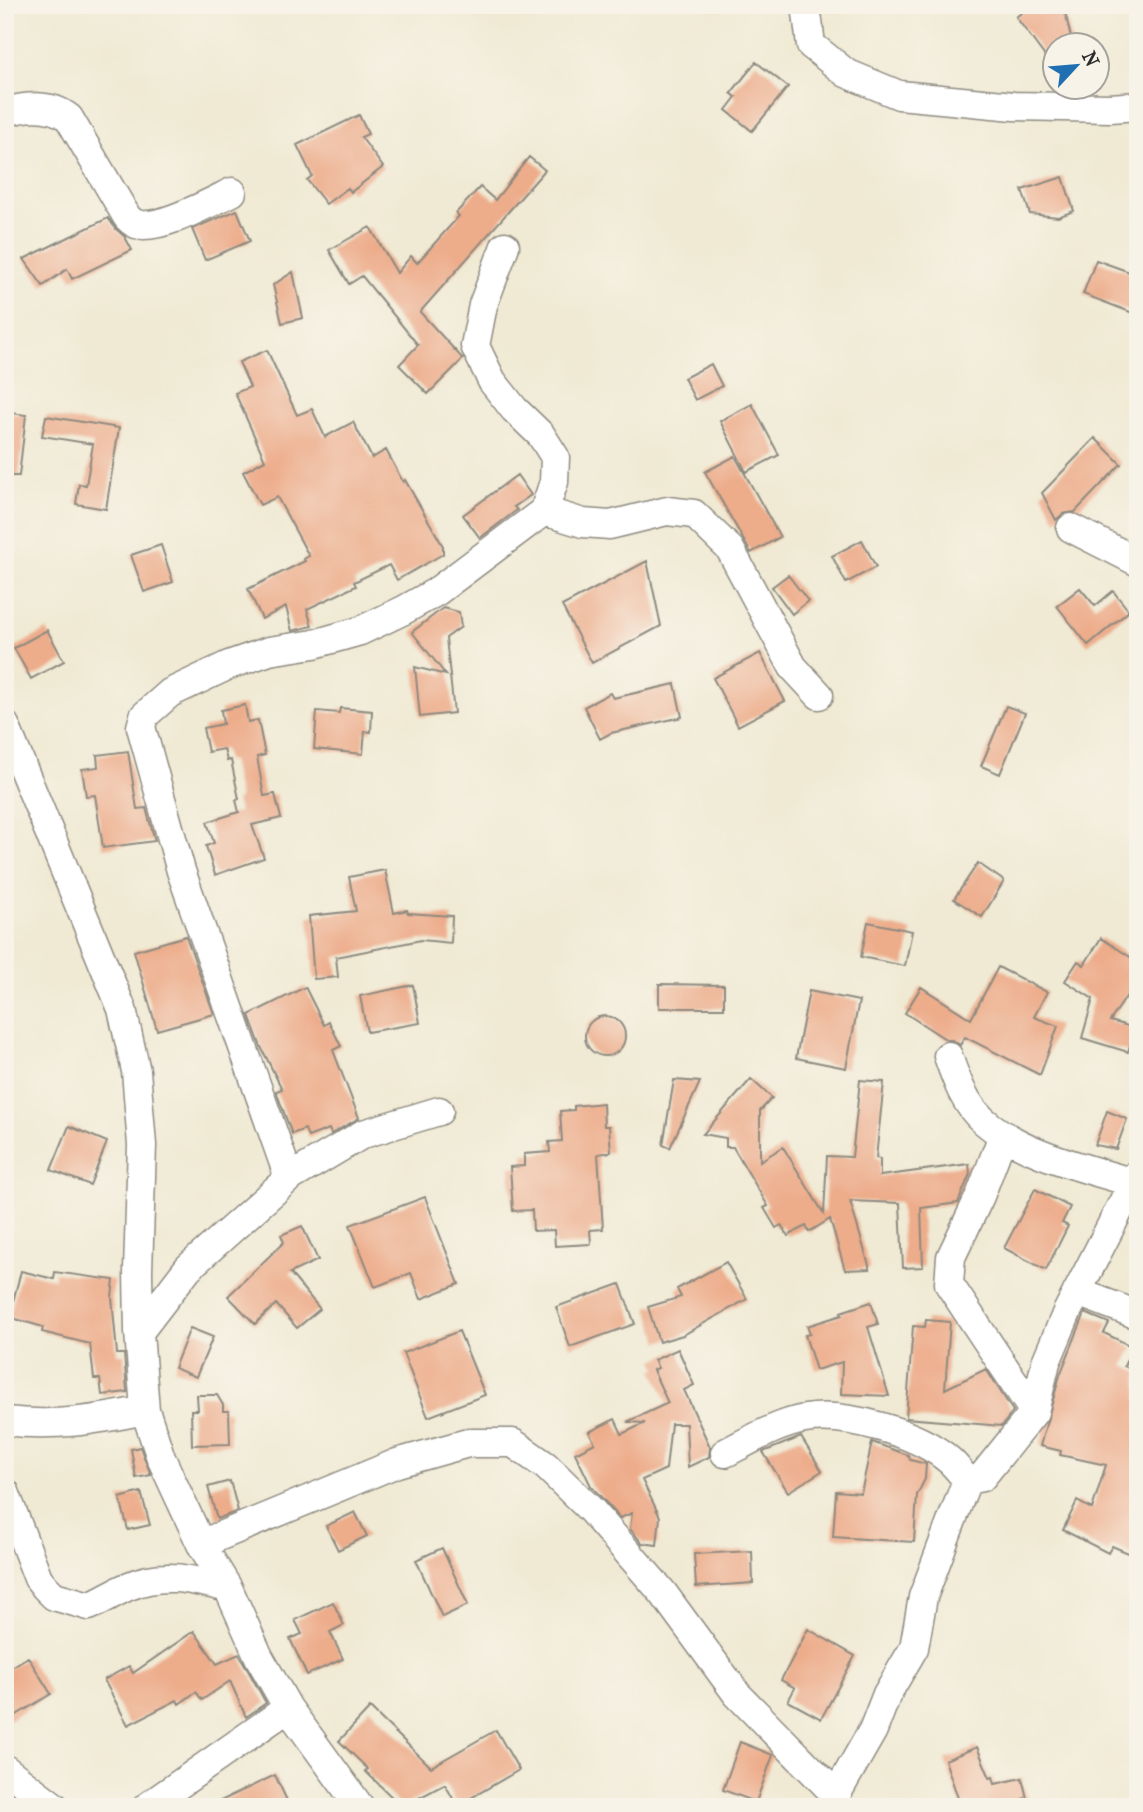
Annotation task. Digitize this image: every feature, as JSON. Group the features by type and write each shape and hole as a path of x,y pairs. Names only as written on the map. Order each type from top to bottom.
{"street":[{"path":"806,5 811,45 846,73 899,95 1014,106 1138,106"},
{"path":"5,112 37,106 62,112 69,118 127,218 135,224 150,224 181,216 232,191"},
{"path":"289,1178 181,871 141,727 144,716 170,693 229,665 269,651 360,631 404,610 436,592 544,512 554,482 555,457 541,435 514,409 492,381 475,346 482,305 505,246"},
{"path":"544,512 583,523 610,525 667,511 694,514 730,549 793,667 819,695"},
{"path":"1071,528 1138,562"},
{"path":"5,725 122,1009 133,1058 142,1145 138,1270 145,1410 161,1458 201,1544 228,1588 260,1657 288,1708 360,1807"},
{"path":"948,1056 959,1087 982,1120 1003,1135 1037,1151 1135,1178 1077,1292 1046,1362 1034,1412 982,1477 967,1480"},
{"path":"139,1332 188,1268 289,1178 363,1135 439,1111"},
{"path":"1003,1135 980,1196 951,1256 949,1283 1034,1412"},
{"path":"1077,1292 1138,1315"},
{"path":"5,1421 38,1425 89,1422 145,1410"},
{"path":"725,1453 770,1430 804,1419 826,1417 862,1422 906,1436 948,1459 967,1480"},
{"path":"201,1544 397,1462 468,1443 513,1443 546,1466 591,1510 663,1593 737,1693 832,1801 873,1730 887,1694 914,1648 923,1597 967,1480"},
{"path":"5,1492 38,1578 54,1595 89,1606 132,1584 181,1577 228,1588"},
{"path":"148,1807 288,1708"},
{"path":"5,1769 55,1807"}],"building":[{"path":"1032,5 1059,5 1066,16 1070,32 1042,32 1042,52 1016,17"},
{"path":"756,62 788,87 752,131 726,110 736,97 731,93"},
{"path":"359,115 368,134 361,137 383,167 351,192 348,188 326,204 307,180 312,176 297,145"},
{"path":"529,157 545,170 420,312 463,359 428,394 399,365 418,345 362,276 349,284 329,250 370,227 397,273 411,256 417,263 459,216 456,213 480,187 495,200"},
{"path":"1063,177 1074,211 1058,217 1030,214 1022,190"},
{"path":"237,210 250,241 205,260 192,229"},
{"path":"108,218 125,237 132,250 72,279 67,269 43,286 24,259"},
{"path":"1096,260 1138,275 1138,315 1083,294"},
{"path":"293,272 303,318 282,323 273,285"},
{"path":"267,350 297,415 312,409 325,437 353,422 372,458 386,450 443,546 443,554 397,580 389,565 354,582 356,586 307,609 312,626 292,631 286,607 262,619 248,589 305,561 309,556 277,497 260,505 243,472 265,460 235,393 250,387 239,362"},
{"path":"711,364 722,386 695,400 684,378"},
{"path":"752,404 779,455 746,472 720,421"},
{"path":"5,412 26,415 19,476 5,476"},
{"path":"46,416 119,428 106,509 76,504 79,484 86,485 93,444 42,436"},
{"path":"1095,438 1121,464 1075,512 1063,514 1056,520 1042,493"},
{"path":"735,456 780,537 751,553 705,472"},
{"path":"517,475 531,495 514,507 517,510 480,538 463,515"},
{"path":"862,540 876,567 846,583 832,556"},
{"path":"161,545 173,582 144,592 131,555"},
{"path":"647,561 661,626 592,663 562,606"},
{"path":"788,575 808,601 792,614 772,587"},
{"path":"1080,588 1095,606 1113,591 1129,611 1088,645 1057,606"},
{"path":"443,608 459,612 461,627 446,638 454,713 420,717 415,667 446,675 412,632"},
{"path":"47,630 64,661 31,679 14,648"},
{"path":"760,653 785,701 738,726 713,678"},
{"path":"675,684 682,717 611,733 600,739 584,707 610,693 613,698"},
{"path":"245,705 248,722 258,720 265,755 257,757 264,796 275,794 281,818 252,825 264,858 215,875 206,846 214,843 207,822 239,812 236,800 239,799 231,760 227,761 224,749 208,752 203,728 223,724 221,710"},
{"path":"1006,706 1025,713 1000,774 981,766"},
{"path":"340,708 372,711 371,732 365,731 363,754 314,749 317,711 339,713"},
{"path":"128,751 137,809 146,808 155,841 103,848 95,795 86,796 82,769 98,767 97,755"},
{"path":"978,863 1004,881 982,917 954,899"},
{"path":"385,870 394,913 407,910 408,913 452,916 451,943 421,940 336,957 338,977 314,979 309,916 356,911 349,877"},
{"path":"868,922 912,931 905,966 861,957"},
{"path":"186,936 214,1014 157,1030 134,951"},
{"path":"1101,938 1138,962 1138,979 1110,1021 1135,1028 1128,1052 1082,1038 1093,999 1065,981 1078,961 1084,965"},
{"path":"998,967 1047,992 1034,1017 1058,1026 1040,1075 965,1037 960,1045 947,1040 905,1013 921,987 971,1019"},
{"path":"659,984 724,985 724,1008 659,1008"},
{"path":"413,985 420,1023 367,1032 360,996"},
{"path":"305,987 324,1025 329,1022 341,1046 333,1050 359,1118 331,1134 329,1129 308,1137 305,1129 292,1134 276,1091 282,1089 249,1015"},
{"path":"809,991 859,1001 846,1068 796,1058"},
{"path":"605,1016 619,1022 625,1036 619,1050 605,1056 591,1050 585,1036 591,1022"},
{"path":"751,1079 772,1098 760,1111 760,1161 783,1147 824,1214 827,1156 852,1157 860,1080 884,1082 876,1158 880,1159 880,1176 969,1164 970,1174 958,1203 921,1208 923,1267 903,1268 900,1203 850,1201 870,1269 845,1270 830,1219 809,1232 806,1226 788,1236 781,1225 776,1228 764,1208 768,1206 733,1147 726,1147 726,1138 703,1134"},
{"path":"674,1080 700,1082 670,1148 663,1145"},
{"path":"603,1103 604,1126 609,1126 611,1152 598,1154 603,1229 590,1230 591,1244 555,1246 554,1230 533,1231 532,1210 513,1211 510,1167 524,1166 524,1154 550,1152 549,1142 562,1141 560,1111 574,1110 574,1106"},
{"path":"1107,1111 1127,1119 1116,1149 1095,1145"},
{"path":"69,1126 107,1142 90,1185 51,1170"},
{"path":"1035,1189 1070,1207 1062,1223 1068,1226 1046,1270 1004,1248"},
{"path":"425,1197 459,1284 421,1299 411,1273 375,1287 350,1225"},
{"path":"302,1226 318,1260 290,1273 320,1309 297,1328 276,1304 255,1324 228,1296 284,1242 281,1235"},
{"path":"726,1262 747,1299 683,1335 659,1342 648,1307 681,1297 677,1289"},
{"path":"21,1271 54,1279 55,1272 114,1280 112,1297 117,1354 124,1354 127,1392 102,1395 100,1379 94,1379 90,1344 42,1332 43,1327 9,1317"},
{"path":"620,1284 635,1324 570,1347 556,1307"},
{"path":"871,1302 878,1324 868,1327 889,1396 841,1394 842,1362 816,1370 805,1335 810,1334 807,1326"},
{"path":"1085,1313 1109,1323 1104,1333 1133,1347 1124,1366 1138,1372 1138,1557 1112,1546 1108,1553 1063,1530 1077,1501 1092,1509 1106,1465 1060,1455 1061,1451 1040,1446 1060,1375"},
{"path":"926,1320 950,1322 945,1389 986,1369 1013,1411 1002,1426 906,1418 913,1326 925,1327"},
{"path":"190,1328 213,1337 196,1377 174,1368"},
{"path":"459,1331 485,1395 428,1417 403,1353"},
{"path":"678,1349 694,1385 684,1390 710,1447 709,1457 688,1467 686,1424 671,1424 666,1469 642,1480 660,1517 657,1545 642,1543 630,1529 632,1513 620,1518 591,1486 575,1453 595,1443 589,1432 615,1419 622,1434 645,1423 627,1422 668,1403 653,1370 658,1368 654,1360"},
{"path":"197,1395 217,1395 223,1405 223,1411 229,1411 230,1444 192,1445 191,1410 198,1410"},
{"path":"801,1437 822,1471 788,1492 763,1452"},
{"path":"872,1442 908,1455 910,1460 926,1464 925,1479 917,1495 914,1542 833,1537 836,1491 861,1493"},
{"path":"140,1447 151,1475 136,1478 131,1449"},
{"path":"230,1481 238,1511 217,1519 208,1487"},
{"path":"141,1492 150,1525 128,1530 120,1498"},
{"path":"355,1512 367,1536 338,1550 326,1526"},
{"path":"442,1548 468,1605 442,1617 416,1560"},
{"path":"752,1551 753,1583 696,1587 694,1554"},
{"path":"333,1602 344,1625 330,1632 343,1659 307,1675 290,1639 302,1634 295,1620"},
{"path":"808,1629 855,1656 821,1719 788,1701 795,1688 781,1680"},
{"path":"194,1631 217,1664 239,1654 266,1703 246,1717 230,1681 202,1700 196,1692 179,1704 177,1700 128,1725 104,1680 129,1666 133,1673"},
{"path":"28,1657 51,1694 5,1722 5,1671"},
{"path":"370,1708 431,1767 496,1730 519,1770 457,1806 445,1784 402,1807 339,1741"},
{"path":"740,1742 773,1755 756,1802 723,1790"},
{"path":"977,1747 995,1784 1022,1778 1027,1798 1022,1799 1023,1807 961,1807 945,1760"},
{"path":"275,1775 290,1807 208,1807"}]}
